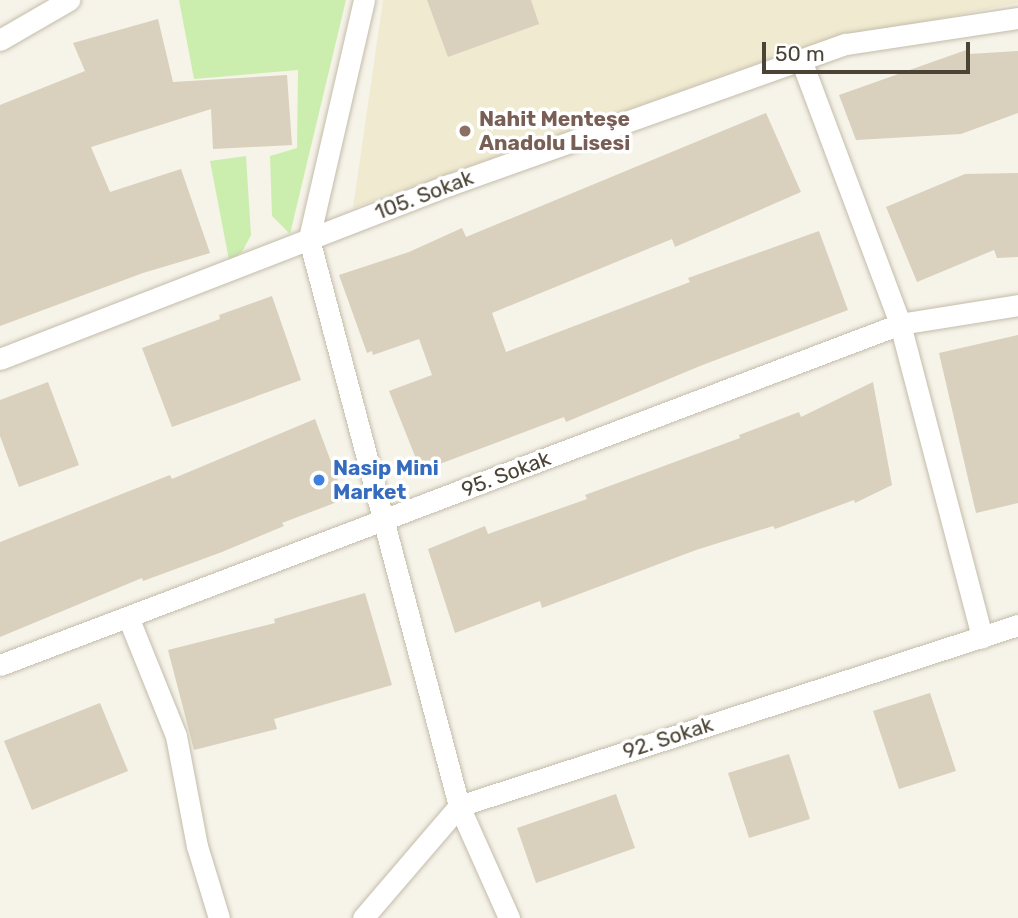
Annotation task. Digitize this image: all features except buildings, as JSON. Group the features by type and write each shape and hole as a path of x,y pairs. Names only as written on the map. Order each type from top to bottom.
{"street":[{"path":"0,40 69,0"},
{"path":"364,0 309,239 458,806 509,918"},
{"name":"105. Sokak","path":"0,359 449,185 846,44 1018,18"},
{"path":"801,60 900,324 982,637"},
{"name":"95. Sokak","path":"0,665 900,324 1018,305"},
{"path":"128,617 176,736 197,846 219,918"},
{"name":"92. Sokak","path":"458,806 1018,625"},
{"path":"363,918 458,806"}],"shaded area":[{"name":"Nahit Menteşe Anadolu Lisesi","path":"383,0 1018,0 1018,3 902,26 780,55 353,208"}],"green space":[{"path":"179,0 346,0 290,234 272,216 270,156 297,148 298,70 194,79"},
{"path":"246,156 251,235 242,252 229,260 210,161"}],"place":[{"name":"Nahit Menteşe Anadolu Lisesi","path":"465,131"},
{"name":"Nasip Mini Market","path":"319,480"}]}
